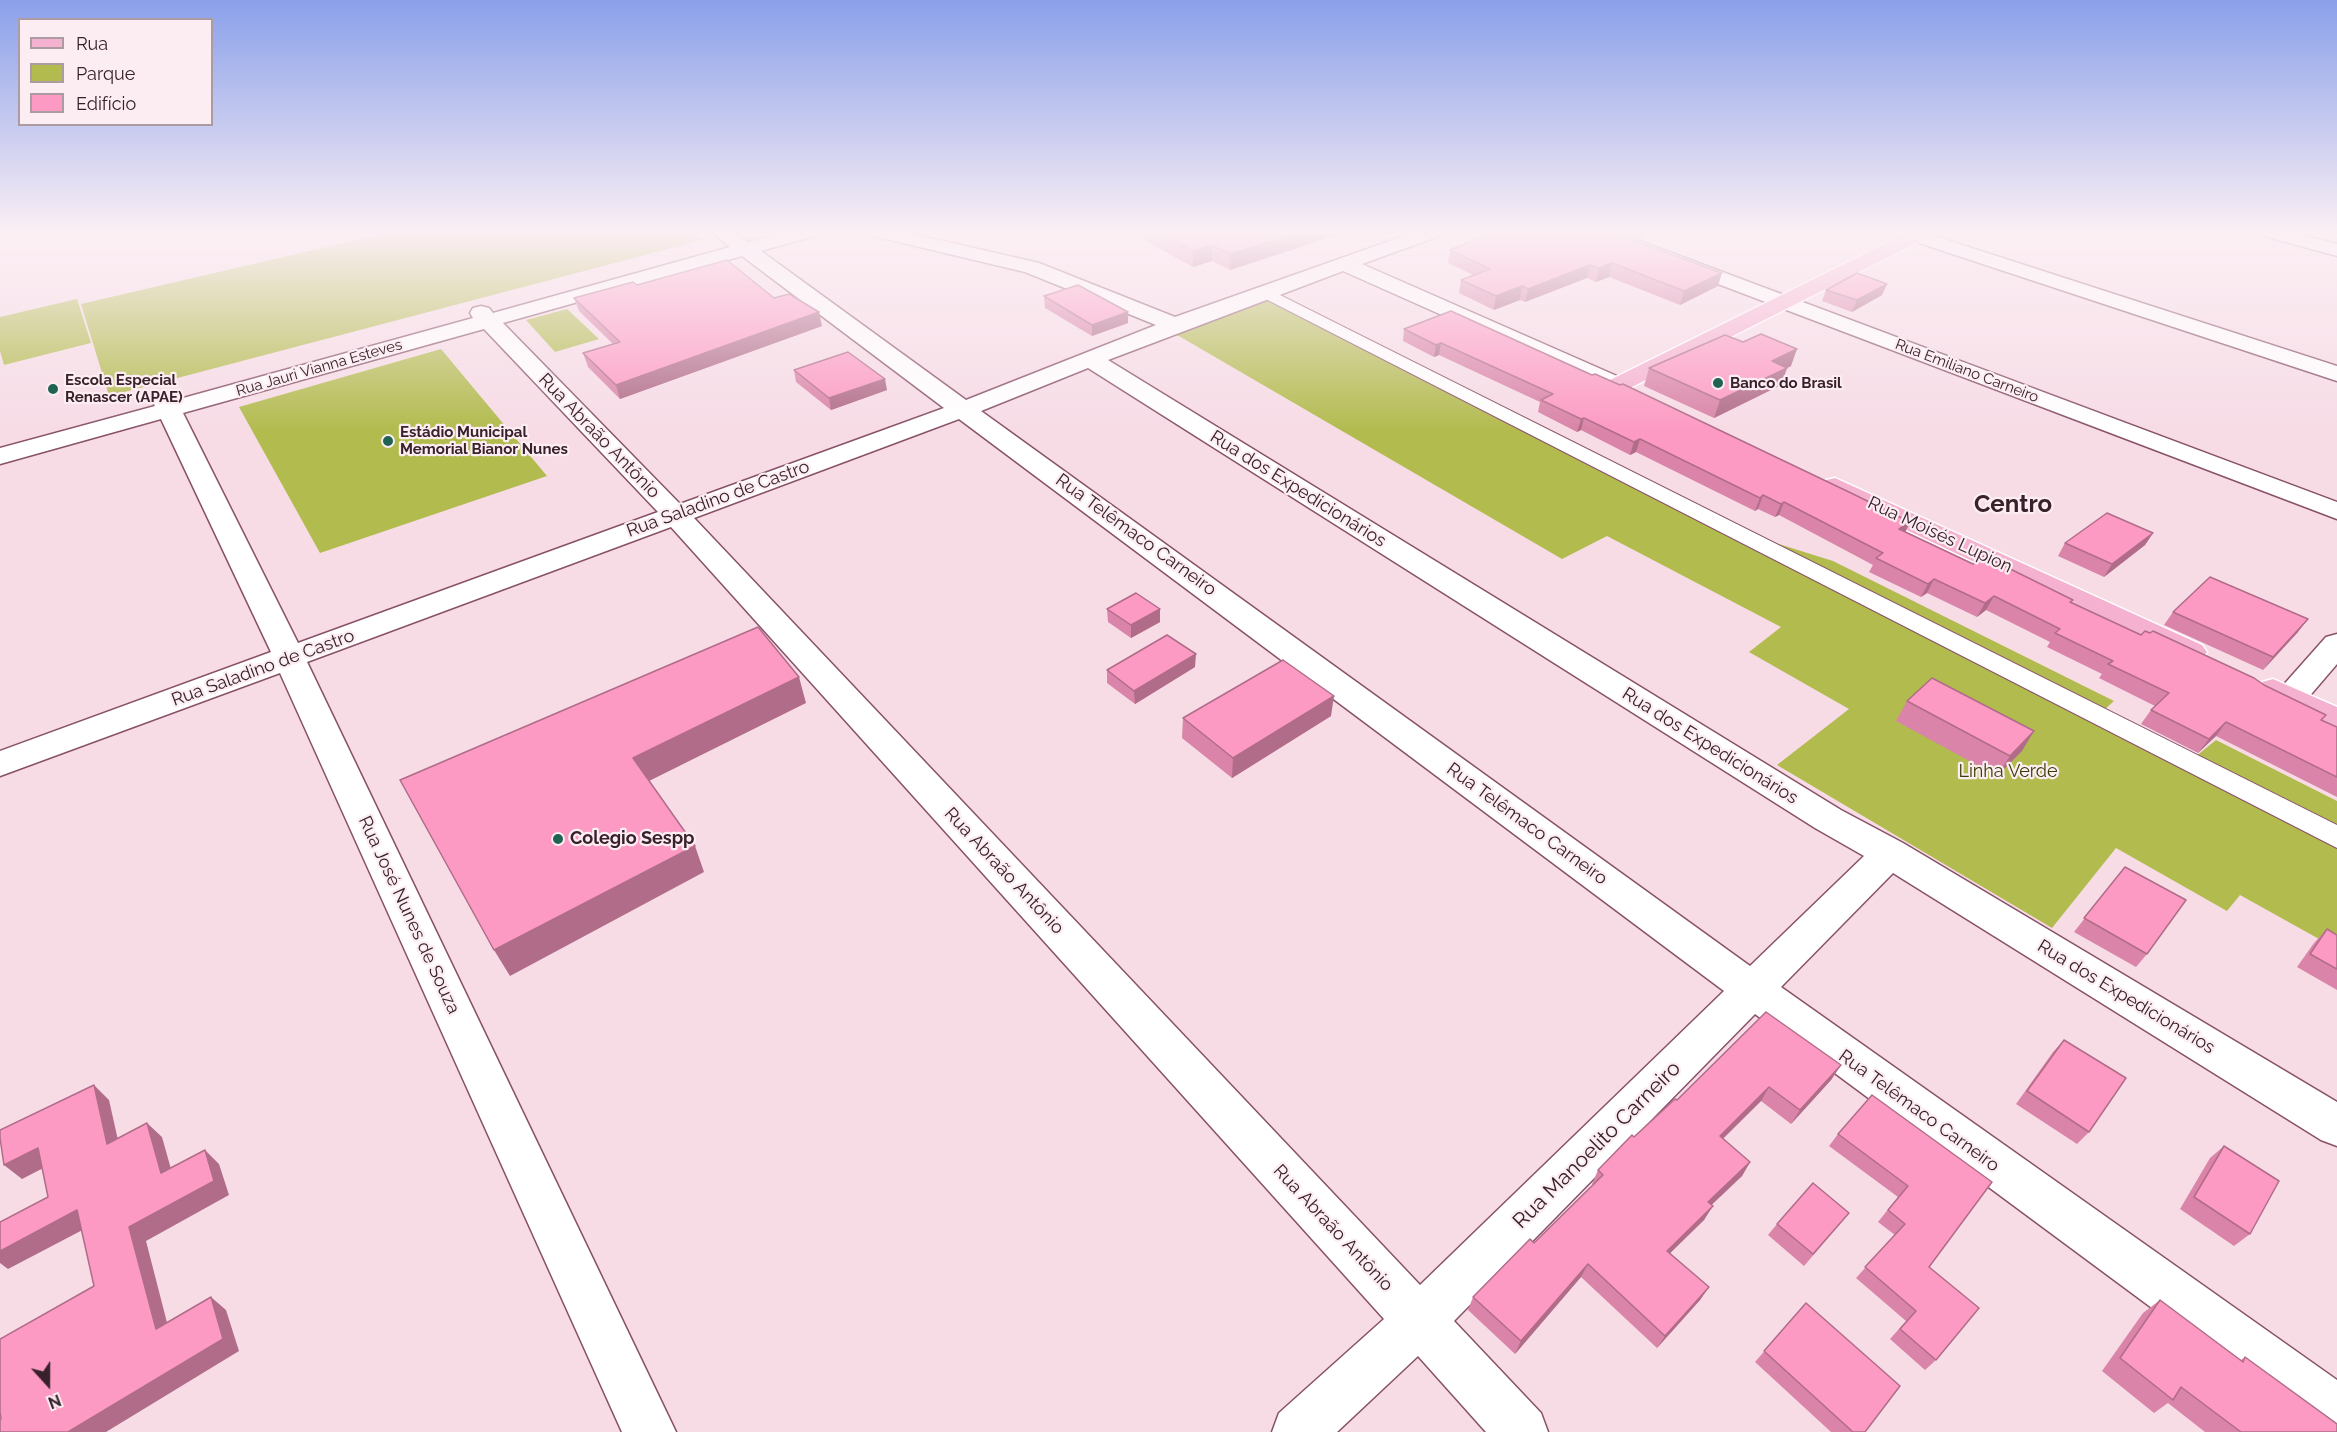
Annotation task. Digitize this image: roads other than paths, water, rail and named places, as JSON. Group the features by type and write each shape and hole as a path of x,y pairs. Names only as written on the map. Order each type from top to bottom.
{"main road":[{"path":"1618,385 1791,298"},
{"path":"1618,385 1650,400"},
{"name":"Rua Moisés Lupion","path":"1813,476 2214,662"},
{"path":"2246,677 2337,720"}],"street":[{"name":"Rua Jauri Vianna Esteves","path":"0,456 166,405 545,298"},
{"name":"Rua Telêmaco Carneiro","path":"813,298 1753,990 2337,1413"},
{"path":"1108,298 1175,325"},
{"name":"Rua Saladino de Castro","path":"0,764 964,409 1089,358 1248,298"},
{"path":"1275,298 2337,837"},
{"path":"1421,298 1618,385"},
{"name":"Rua Emiliano Carneiro","path":"1776,298 2337,511"},
{"path":"2110,298 2337,374"},
{"path":"2148,298 2337,359"},
{"name":"Rua Abraão Antônio","path":"485,316 676,515 1522,1432"},
{"name":"Rua dos Expedicionários","path":"1089,358 1828,819 1890,853 2337,1126"},
{"name":"Rua Jauri Vianna Esteves","path":"0,446 166,405"},
{"name":"Rua José Nunes de Souza","path":"166,405 290,659 649,1432"},
{"path":"2290,698 2337,644"},
{"name":"Rua Manoelito Carneiro","path":"1298,1432 1419,1321 1890,853"}],"place":[{"name":"Banco do Brasil","path":"1718,383"},
{"name":"Escola Especial Renascer (APAE)","path":"53,389"},
{"name":"Estádio Municipal Memorial Bianor Nunes","path":"388,441"},
{"name":"Colegio Sespp","path":"558,839"}],"district":[{"name":"Centro","path":"2013,505"}],"park label":[{"name":"Linha Verde","path":"2008,772"}]}
